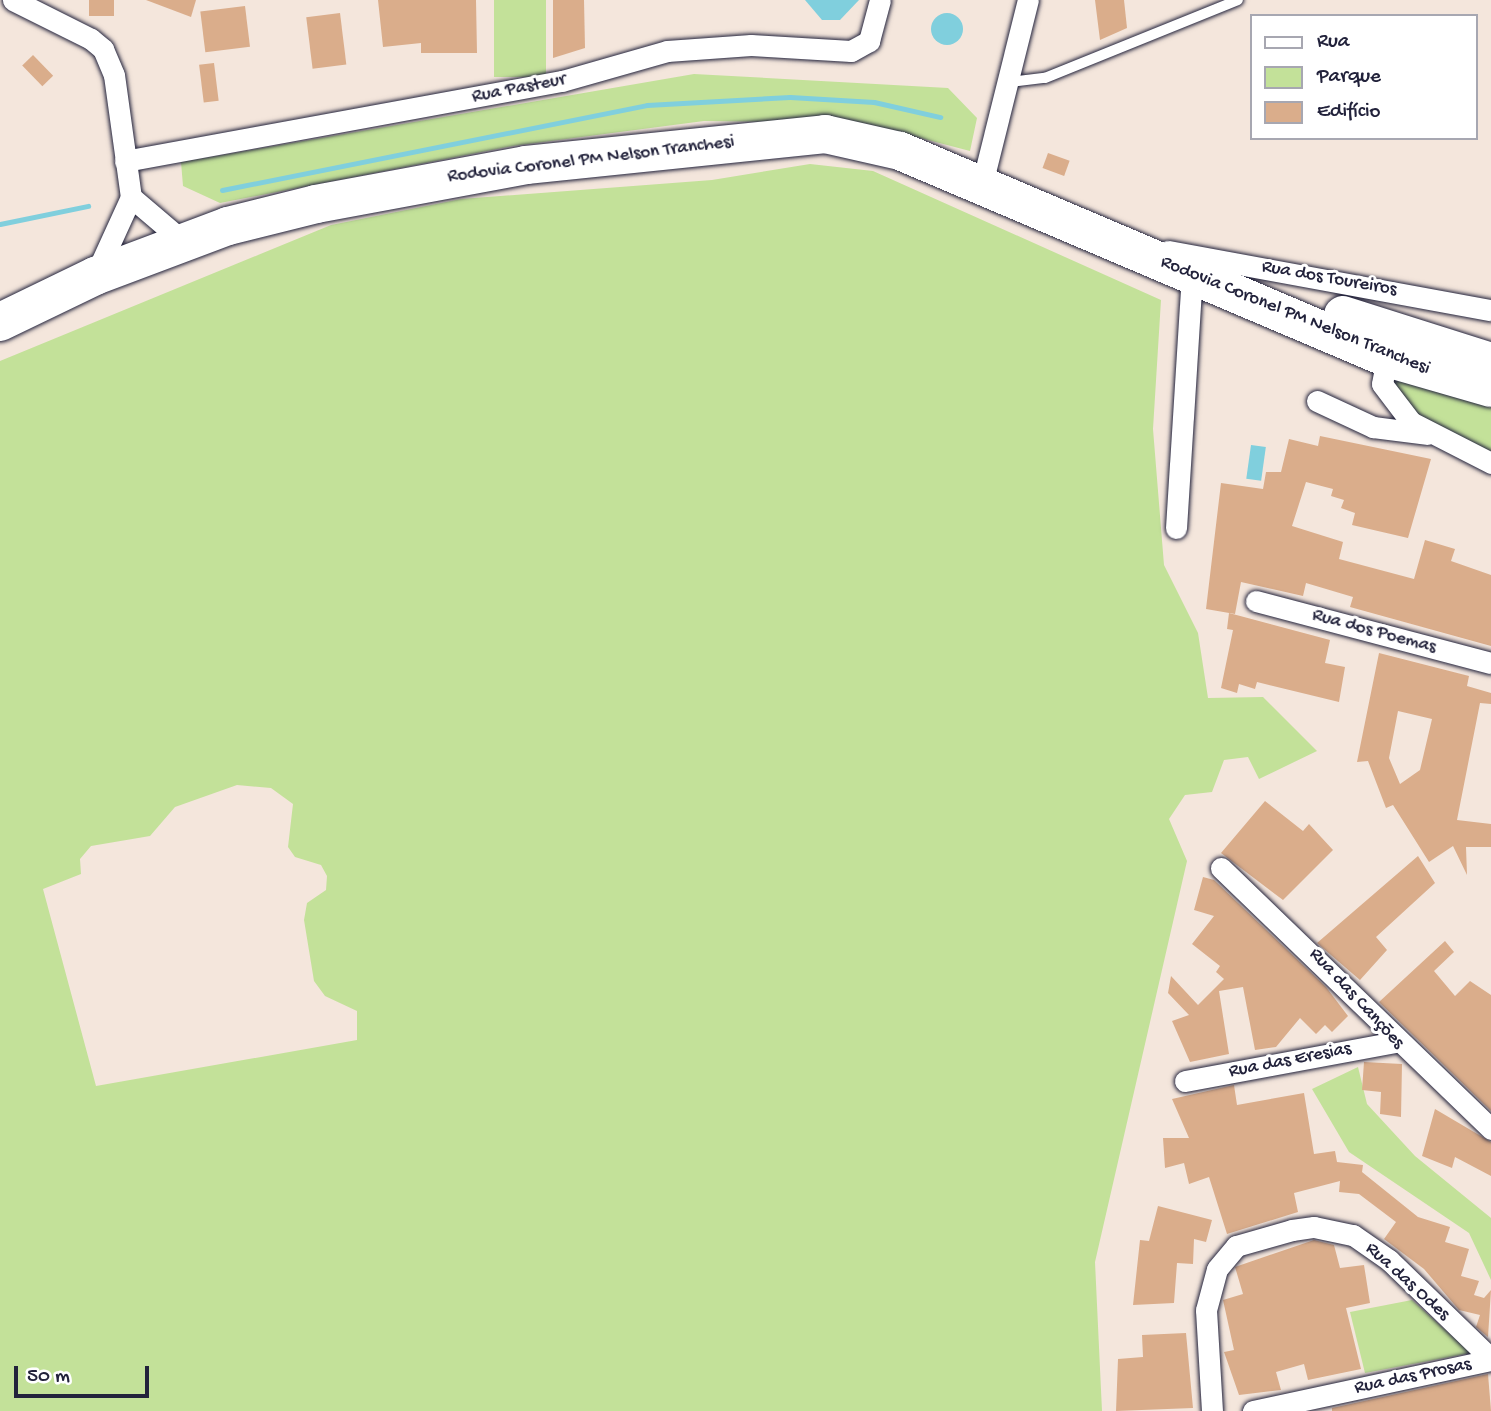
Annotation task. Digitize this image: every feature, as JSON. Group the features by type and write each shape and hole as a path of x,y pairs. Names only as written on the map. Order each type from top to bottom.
{"highway":[{"name":"Rodovia Coronel PM Nelson Tranchesi","path":"0,321 95,276 185,243 316,204 466,174 807,135 849,137 900,151 1166,259 1348,342 1385,371 1491,388"},
{"name":"Rodovia Coronel PM Nelson Tranchesi","path":"1166,259 1491,364"},
{"path":"1385,371 1409,351 1491,364"}],"street":[{"path":"13,0 103,49 114,75 131,197 95,276"},
{"name":"Rua Pasteur","path":"125,161 553,83 680,49 751,45 851,51 869,41 880,0"},
{"path":"982,184 1010,82 1028,0"},
{"path":"131,197 185,243"},
{"path":"1166,259 1176,528"},
{"name":"Rua dos Toureiros","path":"1166,259 1491,310"},
{"path":"1385,371 1411,422 1491,463"},
{"path":"1317,401 1373,427 1430,434"},
{"name":"Rua dos Poemas","path":"1256,601 1491,663"},
{"name":"Rua das Canções","path":"1221,868 1330,969 1395,1042 1491,1129"},
{"name":"Rua das Eresias","path":"1185,1081 1395,1042"},
{"name":"Rua das Odes","path":"1212,1411 1206,1310 1217,1269 1236,1246 1292,1230 1333,1229 1362,1241 1491,1359"},
{"name":"Rua das Prosas","path":"1252,1411 1491,1359"}],"lane":[{"path":"1010,82 1058,74 1238,0"}],"green space":[{"path":"494,0 546,0 546,77 494,77"},
{"path":"694,74 948,88 977,118 970,151 863,123 704,121 513,146 220,203 183,186 181,162"},
{"path":"810,164 873,171 1161,300 1153,429 1164,565 1198,633 1208,698 1263,697 1317,751 1259,779 1248,757 1224,760 1212,792 1185,795 1169,819 1187,861 1095,1262 1102,1411 0,1411 0,361 331,225 461,199 712,180","holes":["237,785 271,788 293,804 288,847 295,857 321,865 327,876 326,890 307,903 304,920 314,981 325,996 357,1011 357,1040 96,1086 43,889 81,874 80,859 91,846 150,836 175,807"]},
{"path":"1387,358 1491,388 1491,463 1393,402"},
{"path":"1358,1067 1367,1104 1415,1156 1491,1218 1491,1280 1469,1233 1349,1152 1312,1089"},
{"path":"1412,1300 1471,1353 1365,1373 1350,1312"}],"water":[{"path":"805,0 859,0 840,20 822,20"},
{"path":"947,13 959,17 963,29 959,41 947,45 935,41 931,29 935,17"},
{"path":"1251,445 1266,447 1261,481 1246,479"}],"building":[{"path":"89,0 114,0 114,16 89,16"},
{"path":"146,0 196,0 191,17"},
{"path":"378,0 476,0 477,53 421,53 421,43 383,47"},
{"path":"553,0 584,0 585,48 553,58"},
{"path":"1095,0 1124,0 1127,28 1100,40"},
{"path":"245,6 250,47 205,52 200,11"},
{"path":"340,13 346,65 313,69 306,17"},
{"path":"33,55 53,76 42,86 22,65"},
{"path":"214,63 219,101 204,103 199,65"},
{"path":"1048,153 1070,161 1064,176 1043,168"},
{"path":"1320,436 1431,459 1408,538 1352,525 1355,513 1341,508 1344,500 1331,496 1333,489 1306,482 1292,526 1343,542 1339,559 1414,579 1425,540 1455,549 1451,561 1491,575 1491,646 1350,607 1353,597 1306,583 1303,596 1241,582 1235,614 1206,609 1221,483 1263,489 1266,472 1281,472 1289,439 1318,446"},
{"path":"1229,613 1330,640 1325,663 1345,667 1339,702 1257,682 1255,689 1239,684 1237,693 1221,688 1233,630 1227,629"},
{"path":"1379,653 1469,676 1467,686 1491,693 1491,704 1480,703 1457,820 1491,824 1491,847 1466,847 1467,875 1453,846 1429,862 1393,805 1386,808 1368,761 1357,762","holes":["1398,711 1432,719 1420,770 1400,784 1389,758"]},
{"path":"1265,801 1303,831 1309,824 1333,850 1283,900 1221,853"},
{"path":"1418,856 1435,883 1376,937 1387,950 1360,980 1317,943"},
{"path":"1203,877 1214,880 1326,987 1348,1016 1332,1032 1325,1025 1316,1034 1300,1018 1276,1047 1255,1050 1243,987 1219,991 1229,1054 1190,1062 1172,1021 1189,1015 1168,993 1171,976 1198,1005 1224,979 1216,972 1220,966 1192,944 1214,916 1194,910"},
{"path":"1445,941 1454,952 1434,971 1455,996 1470,981 1491,995 1491,1111 1379,1002"},
{"path":"1364,1062 1402,1064 1401,1117 1380,1114 1381,1092 1362,1090"},
{"path":"1234,1085 1237,1105 1304,1093 1314,1154 1335,1151 1337,1162 1363,1165 1362,1172 1418,1217 1450,1227 1445,1242 1469,1249 1461,1276 1479,1281 1474,1295 1484,1298 1491,1290 1488,1337 1476,1327 1480,1315 1459,1310 1424,1269 1384,1239 1396,1222 1359,1194 1339,1192 1340,1181 1294,1193 1298,1212 1227,1234 1209,1177 1189,1184 1184,1163 1165,1168 1163,1138 1189,1138 1172,1099"},
{"path":"1435,1109 1491,1142 1491,1176 1455,1157 1452,1168 1422,1156"},
{"path":"1158,1206 1212,1220 1206,1242 1194,1239 1193,1264 1177,1263 1174,1303 1133,1305 1140,1240 1149,1241"},
{"path":"1314,1240 1334,1245 1340,1268 1364,1265 1370,1303 1346,1308 1361,1369 1308,1380 1304,1364 1276,1372 1281,1390 1239,1395 1224,1352 1234,1350 1223,1300 1243,1294 1235,1267"},
{"path":"1186,1333 1193,1408 1116,1411 1118,1359 1143,1357 1142,1335"},
{"path":"1488,1374 1491,1411 1332,1411 1332,1408"}],"waterway":[{"path":"222,190 647,105 790,97 874,102 940,117"},
{"path":"0,224 88,206"}]}
